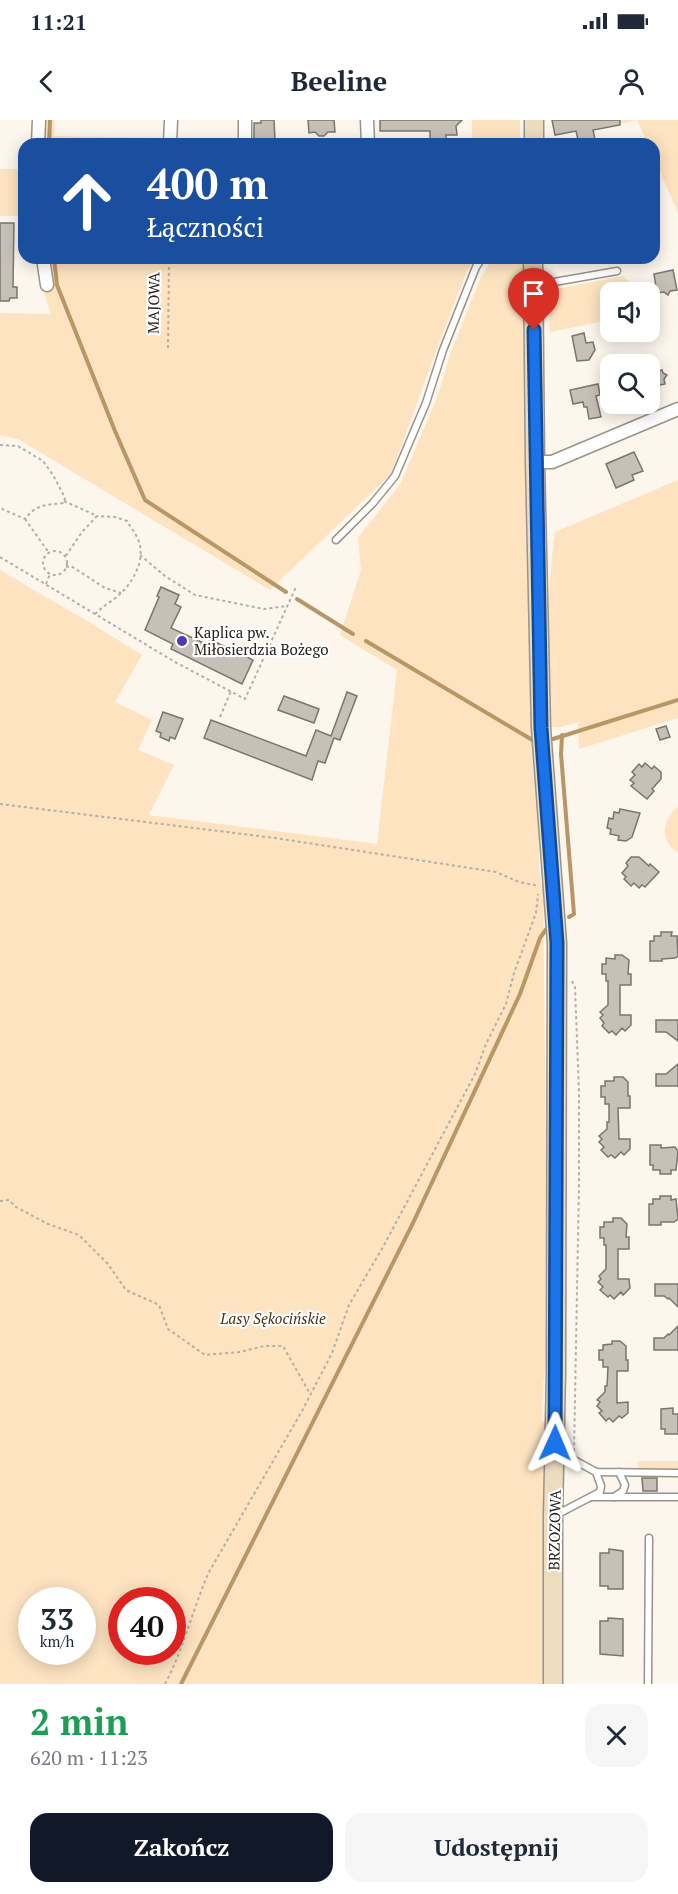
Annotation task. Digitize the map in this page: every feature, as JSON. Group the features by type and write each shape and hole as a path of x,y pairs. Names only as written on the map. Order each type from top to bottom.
{"street":[{"path":"38,138 39,120"},
{"path":"170,138 171,120"},
{"path":"245,120 245,138"},
{"path":"367,120 368,138"},
{"path":"534,120 534,138"},
{"path":"44,264 47,285"},
{"name":"BRZOZOWA","path":"533,264 541,728 557,943 553,1684"},
{"path":"535,462 552,462 560,459 678,408"}],"lane":[{"path":"336,540 373,503 395,476 426,403 443,350 478,264"},
{"path":"533,286 617,271"},
{"path":"553,1516 592,1497 601,1490 600,1478 596,1472 574,1460 555,1456"},
{"path":"596,1472 678,1473"},
{"path":"614,1497 623,1491 625,1485 619,1472"},
{"path":"592,1497 678,1497"},
{"path":"648,1684 649,1538"}],"path":[{"name":"MAJOWA","path":"168,348 169,264"},
{"path":"0,446 18,446 43,461 53,475 64,501 98,516 115,517 127,521 140,543 139,564 136,570 121,593 95,614"},
{"path":"25,519 40,506 64,503 64,501"},
{"path":"0,508 25,519 47,550 44,567 50,574"},
{"path":"66,567 65,557 82,532 98,516"},
{"path":"47,555 56,552 65,557"},
{"path":"140,555 165,576 195,595 264,609 287,606"},
{"path":"0,557 175,662 245,699 296,587"},
{"path":"50,574 61,573 66,567 71,566 105,588 121,593"},
{"path":"46,584 50,574"},
{"path":"220,717 231,691"},
{"path":"0,804 275,838 496,872 519,882 542,886 536,898 536,914 514,973 506,1004 486,1044 475,1074 383,1247 349,1305 332,1353 209,1572 197,1599 176,1664 165,1684"},
{"path":"569,976 575,987 579,1092 574,1460"},
{"path":"0,1201 9,1200 16,1207 48,1224 79,1235 108,1264 126,1290 159,1305 168,1329 205,1355 240,1353 264,1346 283,1347 310,1393"}],"green space":[{"path":"41,120 55,120 54,136 163,138 41,138"},
{"path":"472,120 520,120 520,138 472,138"},
{"path":"613,120 637,120 616,125"},
{"path":"637,120 678,120 678,213 660,172 660,138 645,138"},
{"path":"0,169 18,169 18,216 0,216"},
{"path":"48,264 471,264 466,273 391,474 270,590 18,439 0,435 0,313 51,314 44,293 53,290 49,280"},
{"name":"Lasy Sękocińskie","path":"489,264 525,264 539,865 543,886 548,1344 542,1422 545,1422 550,1445 550,1684 0,1684 0,570 142,655 115,702 152,720 138,750 174,765 149,815 377,844 397,670 340,635 361,570 358,538 401,483 438,395 450,354 481,277"},
{"path":"622,276 630,282 600,282 600,322 550,332 548,298 556,289"},
{"path":"678,480 678,718 579,749 578,722 561,727 548,727 547,654 555,532"},
{"path":"678,807 678,852 667,842 665,830 669,817"},
{"path":"638,1461 678,1461 678,1469 638,1469"}],"building":[{"path":"261,120 274,120 275,138 254,138 254,123 261,123"},
{"path":"308,120 334,120 335,132 328,132 324,136 319,136 315,132 309,133"},
{"path":"380,120 462,120 456,126 457,135 446,135 446,138 430,138 430,131 380,131"},
{"path":"552,120 620,120 620,125 593,130 595,138 578,138 576,131 555,135"},
{"path":"0,223 14,223 13,287 17,287 17,298 10,298 9,301 0,301"},
{"path":"673,270 677,290 670,291 668,295 660,293 660,282 655,282 654,274"},
{"path":"584,333 586,343 593,342 595,350 589,360 577,361 572,336"},
{"path":"660,370 667,375 664,379 665,384 660,385"},
{"path":"598,384 600,395 596,396 601,417 589,419 587,407 584,407 583,402 573,404 570,390"},
{"path":"634,452 643,471 632,475 634,480 616,488 606,464"},
{"path":"161,587 179,595 175,604 181,607 171,628 212,647 209,639 236,652 239,647 248,651 245,656 253,660 242,684 171,649 173,644 145,630"},
{"path":"347,692 357,696 340,740 334,738 325,763 318,761 312,780 204,738 211,720 306,756 316,730 331,736"},
{"path":"284,696 319,709 314,723 278,710"},
{"path":"163,712 183,719 175,739 170,737 169,741 160,737 161,733 156,731"},
{"path":"666,726 670,737 660,740 656,729"},
{"path":"645,763 661,772 661,779 647,799 631,786 634,783 630,780 635,775 632,772 639,764 642,767"},
{"path":"620,809 640,813 632,837 626,841 618,840 619,836 610,834 611,829 607,828 609,818 613,819 614,812 619,813"},
{"path":"631,857 639,857 659,872 645,887 642,885 639,888 634,883 631,886 624,879 626,877 622,873"},
{"path":"661,932 672,932 671,936 677,936 678,956 662,959 662,961 650,961 650,941 654,941 654,936 661,936"},
{"path":"615,955 622,955 629,960 628,974 631,974 631,985 620,985 620,1015 631,1015 631,1025 625,1031 622,1028 616,1035 612,1031 609,1033 602,1026 604,1023 600,1018 603,1015 600,1012 608,1005 608,981 606,981 606,974 602,974 602,964 606,964 606,958 615,959"},
{"path":"656,1020 678,1020 678,1041 666,1032 656,1032"},
{"path":"678,1064 678,1086 656,1086 656,1074 666,1074"},
{"path":"614,1077 623,1077 628,1082 628,1096 630,1096 630,1108 618,1108 619,1139 630,1139 630,1149 624,1155 621,1152 615,1158 611,1155 608,1157 601,1150 604,1147 599,1142 602,1139 599,1136 607,1129 607,1122 609,1122 609,1104 605,1104 605,1097 601,1097 601,1086 605,1086 605,1081 614,1081"},
{"path":"650,1145 661,1145 661,1148 675,1147 678,1151 676,1170 671,1170 671,1174 660,1174 660,1170 653,1170 653,1165 650,1165"},
{"path":"660,1196 671,1196 671,1200 676,1199 678,1219 674,1222 661,1222 661,1225 649,1225 649,1204 653,1204 653,1199 660,1199"},
{"path":"613,1218 621,1218 627,1224 626,1237 629,1237 629,1249 618,1249 618,1279 629,1279 630,1288 623,1295 621,1292 614,1299 600,1290 603,1287 598,1282 601,1279 599,1276 606,1269 606,1245 604,1245 604,1238 600,1238 600,1227 604,1227 604,1222 613,1222"},
{"path":"655,1284 678,1284 678,1307 669,1298 655,1296"},
{"path":"678,1326 678,1350 654,1350 654,1338 664,1338"},
{"path":"612,1341 620,1341 626,1346 626,1360 628,1360 628,1371 617,1371 617,1403 628,1402 628,1413 622,1418 619,1416 613,1422 609,1418 606,1421 599,1413 602,1411 597,1406 600,1402 597,1400 605,1392 605,1386 607,1386 608,1367 603,1367 603,1360 599,1360 599,1350 603,1350 603,1345 612,1344"},
{"path":"673,1408 673,1414 678,1414 678,1434 665,1434 665,1429 661,1429 661,1409"},
{"path":"642,1478 657,1478 657,1491 643,1491"},
{"path":"609,1549 623,1551 623,1589 608,1589 608,1586 600,1586 600,1553 609,1553"},
{"path":"608,1618 623,1619 623,1656 600,1654 600,1621 608,1621"}],"waterway":[{"path":"49,138 50,120"},
{"path":"55,264 57,285 145,500 286,592"},
{"path":"297,599 353,634"},
{"path":"366,641 534,741"},
{"path":"553,739 678,700"},
{"path":"562,735 561,754 574,914 569,917"},
{"path":"181,1684 413,1223 520,994 540,938 547,928"}],"place":[{"name":"Kaplica pw. Miłosierdzia Bożego","path":"182,641"}],"route":[{"path":"534,330 541,728 557,943 555,1443"}]}
